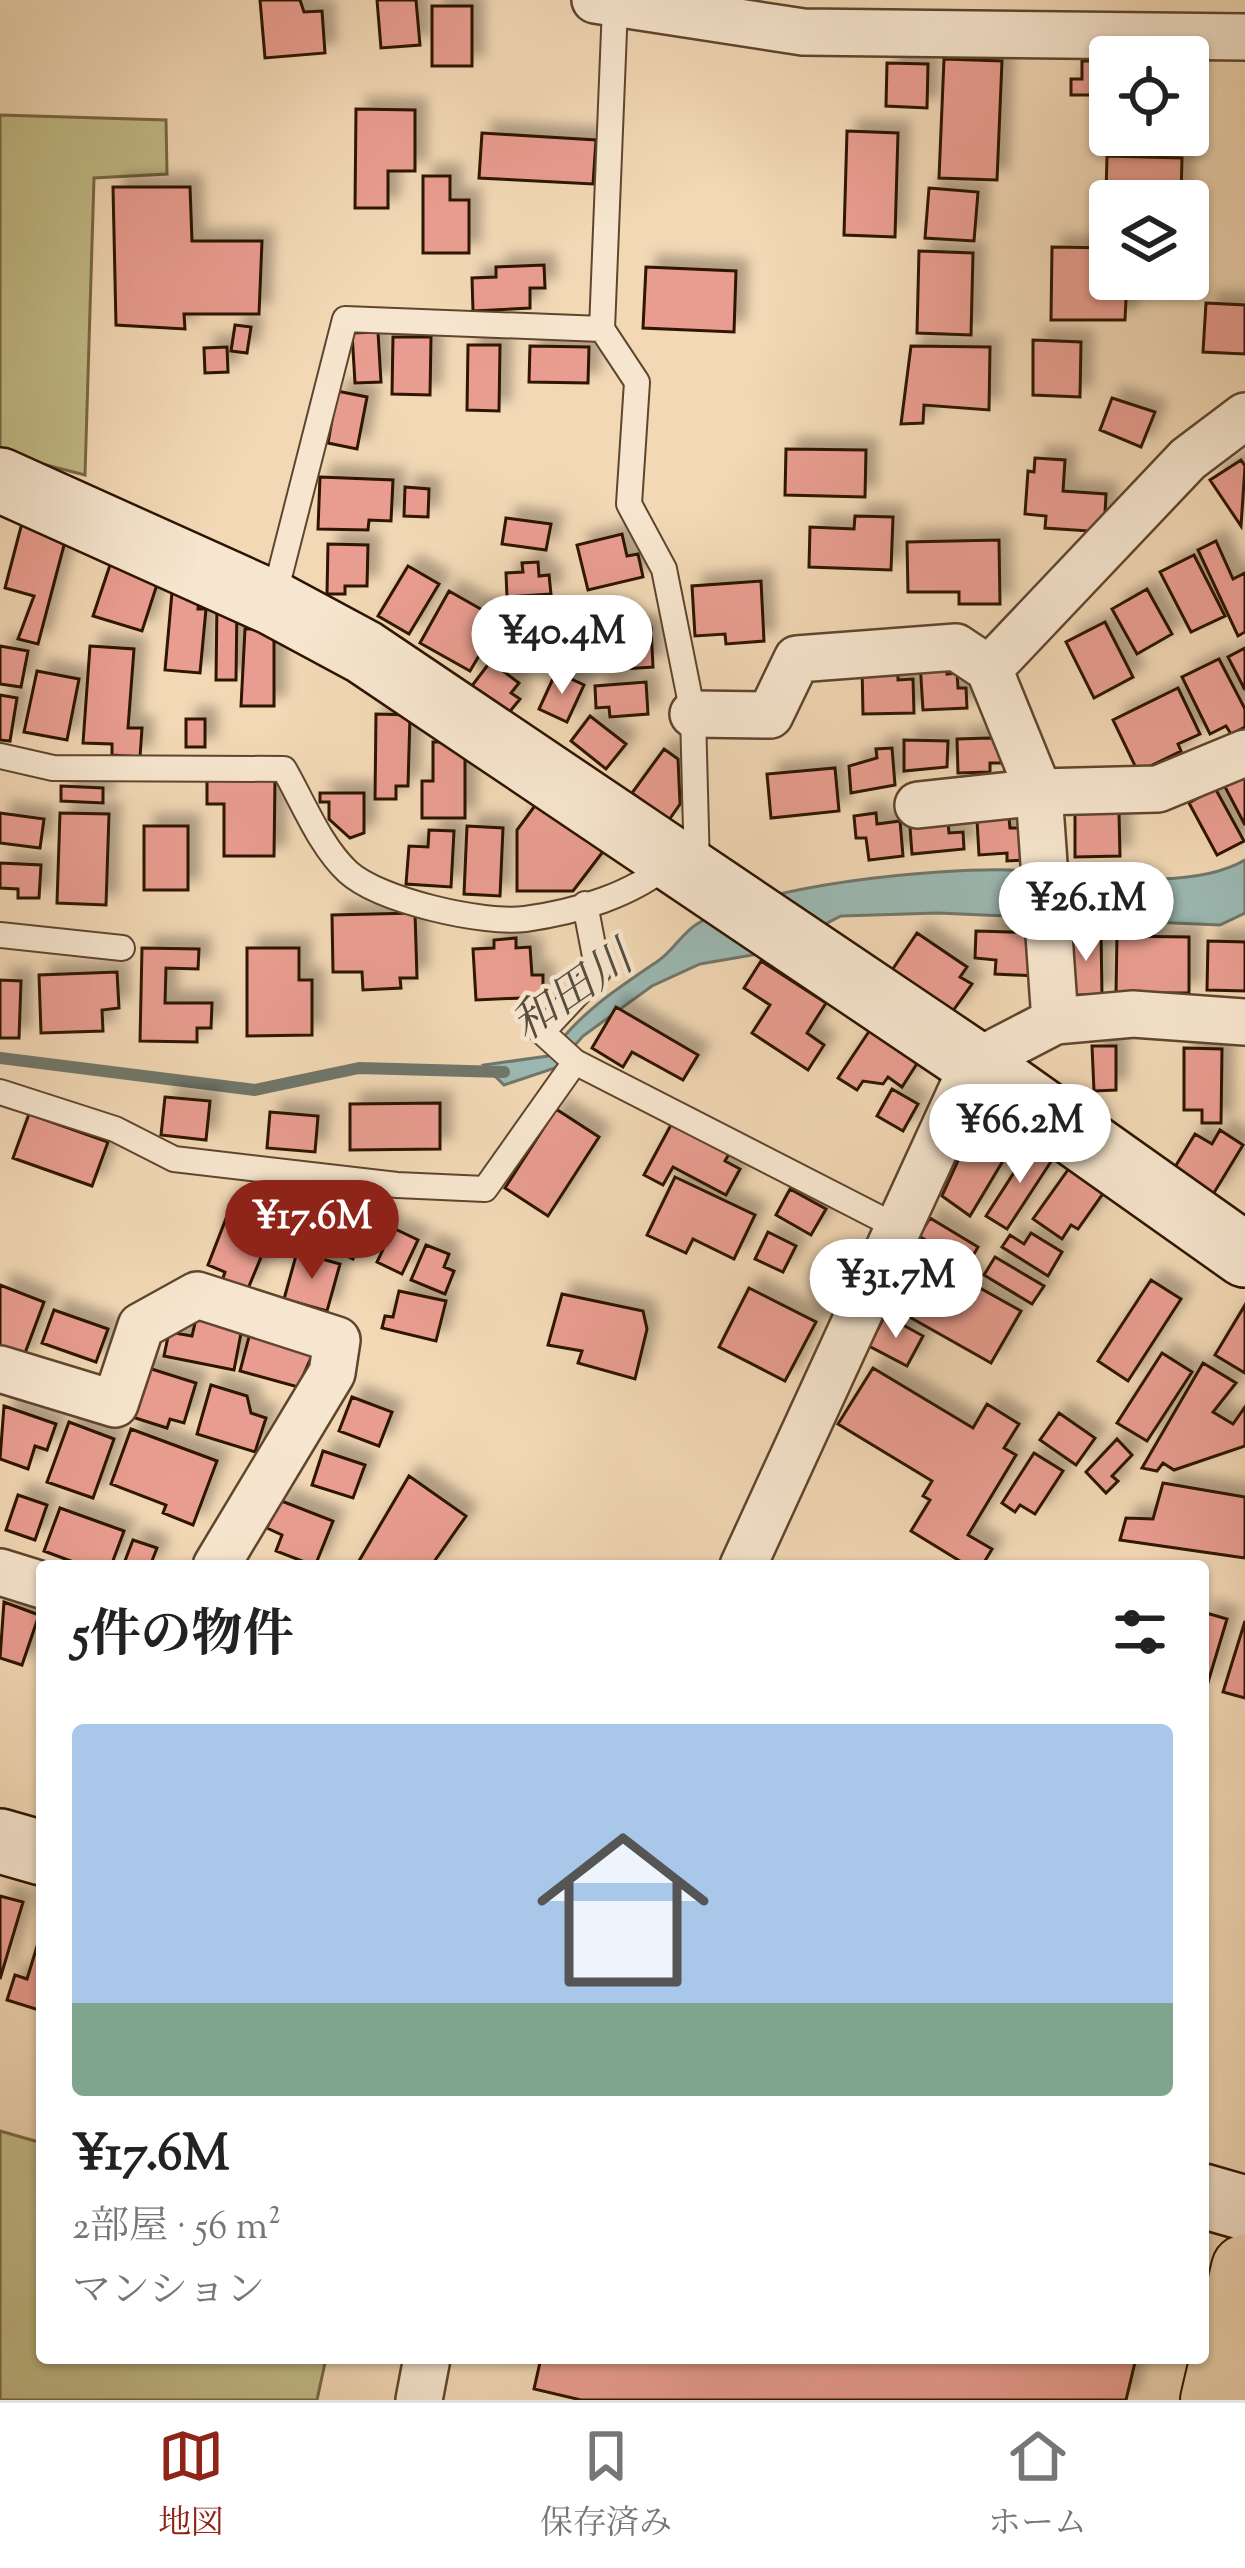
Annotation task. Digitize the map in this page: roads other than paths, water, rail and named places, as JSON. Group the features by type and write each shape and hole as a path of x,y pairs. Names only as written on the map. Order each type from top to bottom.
{"highway":[{"path":"1214,2400 1245,2268"}],"street":[{"path":"604,2 803,32 1245,37"},
{"path":"989,669 1187,459 1245,416"},
{"path":"0,480 273,603 364,652 802,946 1245,1255"},
{"path":"693,714 770,715 797,659 956,647 989,669 1039,792 1055,1021"},
{"path":"918,805 1039,792 1158,789 1245,753"},
{"path":"746,1560 974,1064 1055,1021 1132,1014 1245,1022"},
{"path":"0,1369 116,1404 141,1326 197,1295 337,1340 332,1373 220,1560"},
{"path":"0,1572 36,1583"},
{"path":"0,1841 36,1851"},
{"path":"1209,2198 1245,2208"},
{"path":"419,2400 426,2364"}],"lane":[{"path":"0,756 53,768 284,769 346,870 382,896 521,920 697,875 693,714 664,569 629,504 637,382 602,329 604,2"},
{"path":"273,603 345,319 602,329"},
{"path":"585,904 598,971 542,1032 573,1060 902,1229"},
{"path":"0,935 122,948"},
{"path":"1,1098 116,1129 174,1159 397,1185 485,1189 573,1060"}],"water":[{"path":"1245,860 1245,913 1220,925 938,913 841,916 770,952 700,964 652,986 583,1036 555,1068 504,1085 484,1065 548,1056 585,1015 663,957 692,928 762,898 850,881 939,872 1011,870 1163,879 1221,870"}],"waterway":[{"name":"和田川","path":"0,1058 255,1090 359,1068 504,1072"}]}
